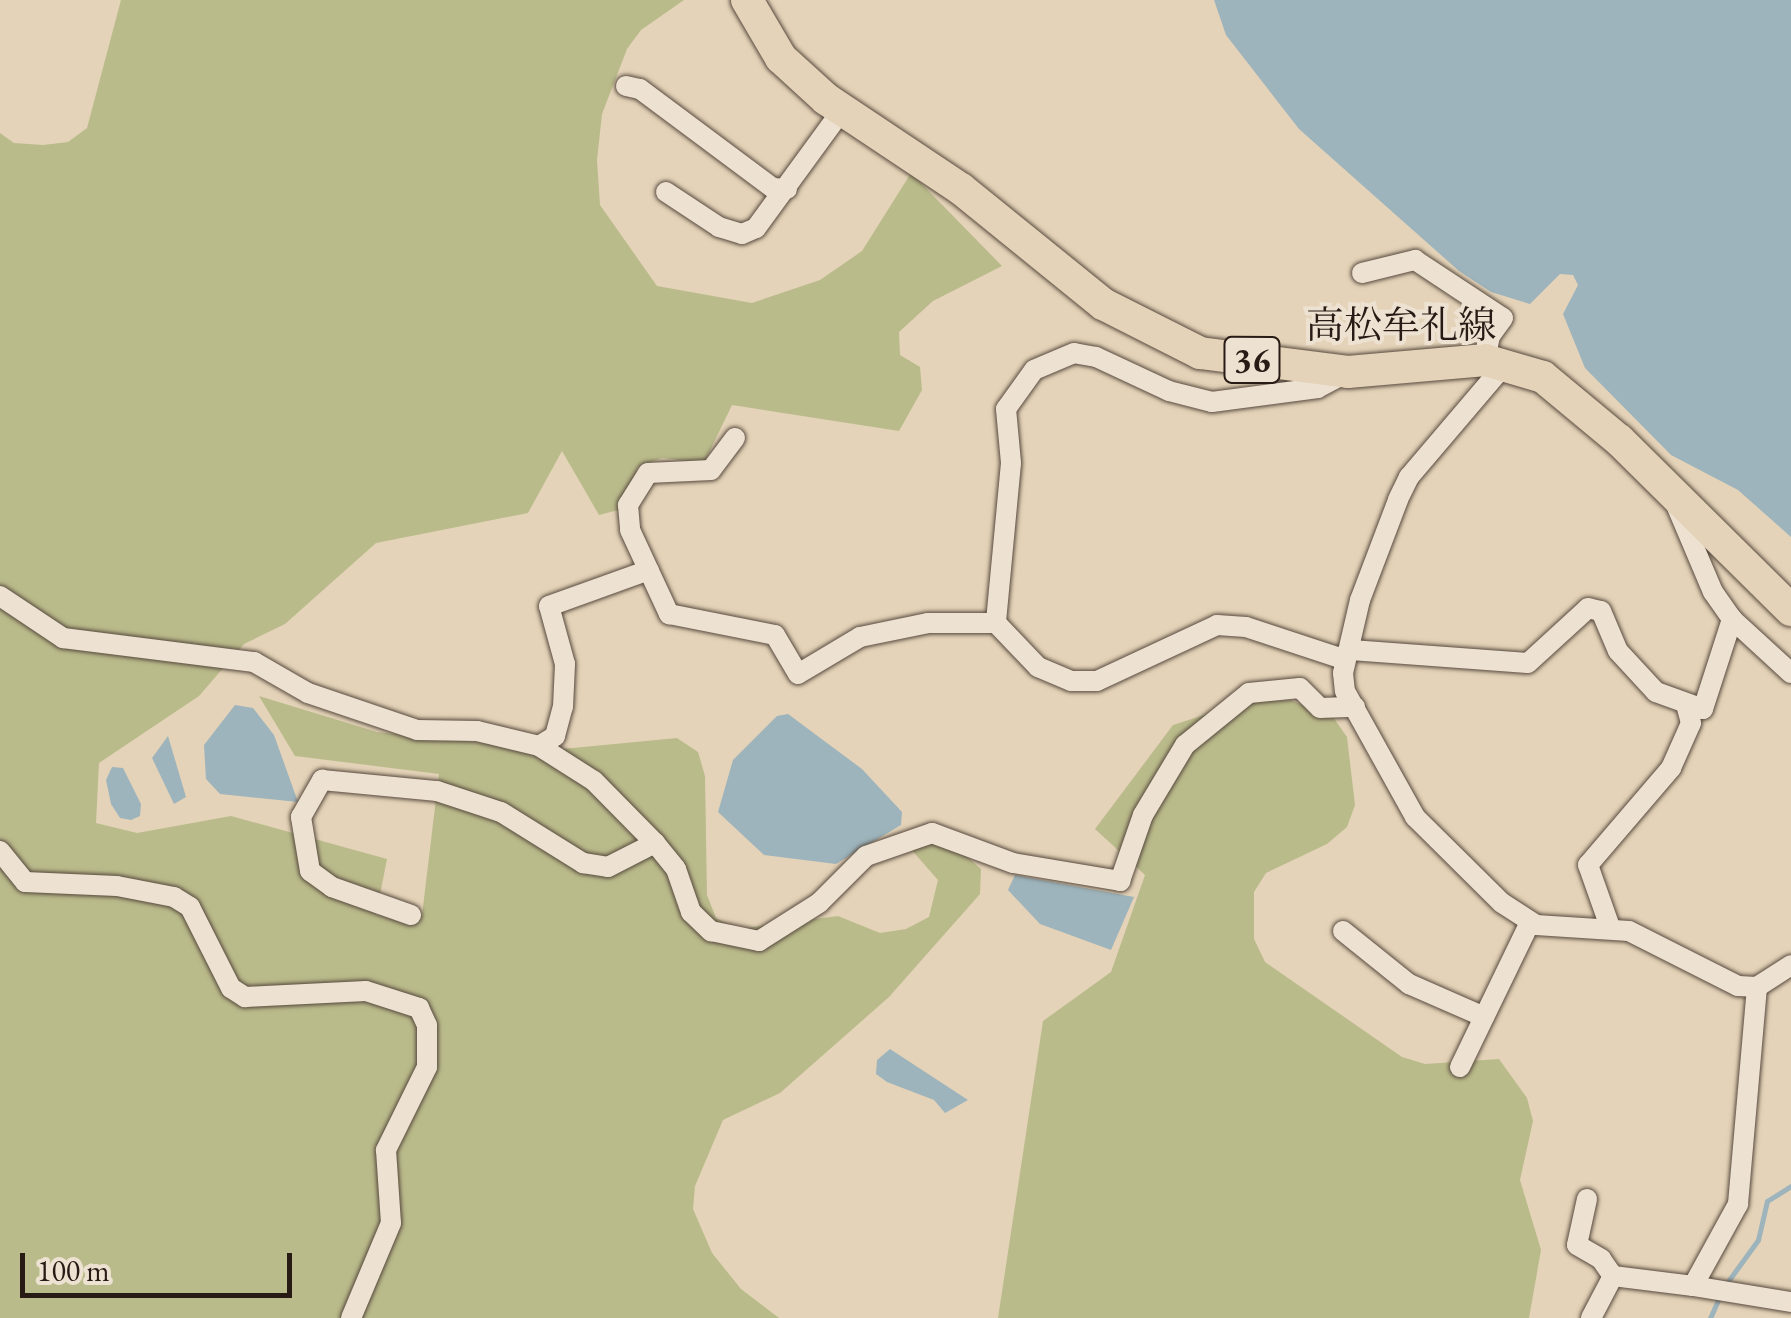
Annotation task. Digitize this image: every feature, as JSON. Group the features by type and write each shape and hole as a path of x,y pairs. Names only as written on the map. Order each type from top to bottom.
{"main road":[{"name":"高松牟礼線","path":"747,0 781,58 842,110 961,189 1072,282 1175,345 1348,372 1496,362 1543,378 1575,402 1791,610"}],"street":[{"path":"626,86 640,89 773,188 787,189"},
{"path":"666,192 719,228 742,234 756,228 842,110"},
{"path":"1362,272 1414,260 1503,318 1490,336 1496,362 1410,477 1388,535 1375,551 1343,673 1355,707 1415,817 1530,922 1610,928 1738,986 1757,987 1791,966"},
{"path":"996,623 1011,463 1006,409 1034,370 1074,353 1096,357 1170,391 1212,402 1318,388 1348,372"},
{"path":"735,438 711,470 662,471 637,483 628,505 630,530 669,614 775,635 798,674 860,637 928,623 996,623 1038,667 1072,681 1097,681 1216,624 1246,627 1340,658 1351,650 1528,663 1588,608 1602,611 1618,651 1656,692 1687,708 1702,709 1732,619"},
{"path":"1671,494 1713,592 1732,619 1791,673"},
{"path":"539,746 555,736 562,707 564,664 549,606 649,570"},
{"path":"0,596 64,638 254,662 308,693 416,730 477,730 539,746 594,780 655,843 676,869 691,912 711,931 759,940 819,902 866,856 932,833 1013,863 1120,881 1143,815 1185,745 1249,694 1300,688 1320,708 1355,707"},
{"path":"1610,928 1588,866 1671,768 1691,723 1687,708"},
{"path":"411,915 332,887 310,871 301,817 322,780 453,796 501,812 583,863 608,867 655,843"},
{"path":"0,851 25,882 132,888 190,907 230,988 246,997 366,991 419,1008 428,1026 428,1066 386,1150 390,1223 351,1318"},
{"path":"1460,1067 1530,922"},
{"path":"1343,931 1409,984 1484,1017"},
{"path":"1692,1286 1738,1204 1757,987"},
{"path":"1586,1200 1576,1245 1602,1259 1613,1276 1791,1302"},
{"path":"1590,1318 1613,1276"}],"green space":[{"path":"121,0 684,0 641,30 627,49 602,114 597,160 600,205 657,286 752,303 820,280 862,251 911,173 1002,266 933,301 899,332 900,355 920,367 922,390 899,431 732,405 704,463 662,458 638,467 622,509 599,515 562,451 528,513 376,543 285,624 244,644 199,696 99,763 96,823 137,833 231,816 387,859 376,915 422,915 439,774 295,756 259,696 377,732 552,750 677,738 698,752 705,776 707,895 716,918 738,929 838,916 880,933 906,929 929,917 938,880 909,847 950,842 981,869 980,894 889,997 780,1093 723,1120 695,1186 693,1209 712,1253 741,1289 779,1318 0,1318 0,133 14,143 43,145 68,142 87,128"},
{"path":"1290,700 1333,717 1347,737 1355,805 1347,827 1327,844 1266,873 1254,892 1254,939 1265,962 1402,1057 1425,1064 1499,1059 1527,1098 1533,1121 1520,1180 1541,1250 1529,1318 998,1318 1043,1021 1111,972 1145,875 1095,829 1173,725 1241,703"}],"water":[{"path":"1214,0 1791,0 1791,537 1738,490 1671,455 1585,368 1563,314 1578,285 1573,275 1560,274 1530,304 1491,292 1459,271 1299,129 1226,35"},
{"path":"235,705 253,708 274,735 298,802 220,794 206,779 204,745"},
{"path":"788,714 862,769 902,812 901,825 836,864 764,855 718,812 733,760 777,716"},
{"path":"168,736 186,797 174,804 152,758"},
{"path":"112,767 123,768 141,804 140,816 131,820 120,818 111,804 106,780"},
{"path":"1015,875 1134,897 1111,950 1040,924 1008,890"},
{"path":"890,1049 968,1100 945,1113 934,1100 887,1082 876,1074 877,1060"}],"waterway":[{"path":"1726,1284 1758,1240 1767,1201 1791,1186"},
{"path":"1710,1318 1719,1298"}]}
